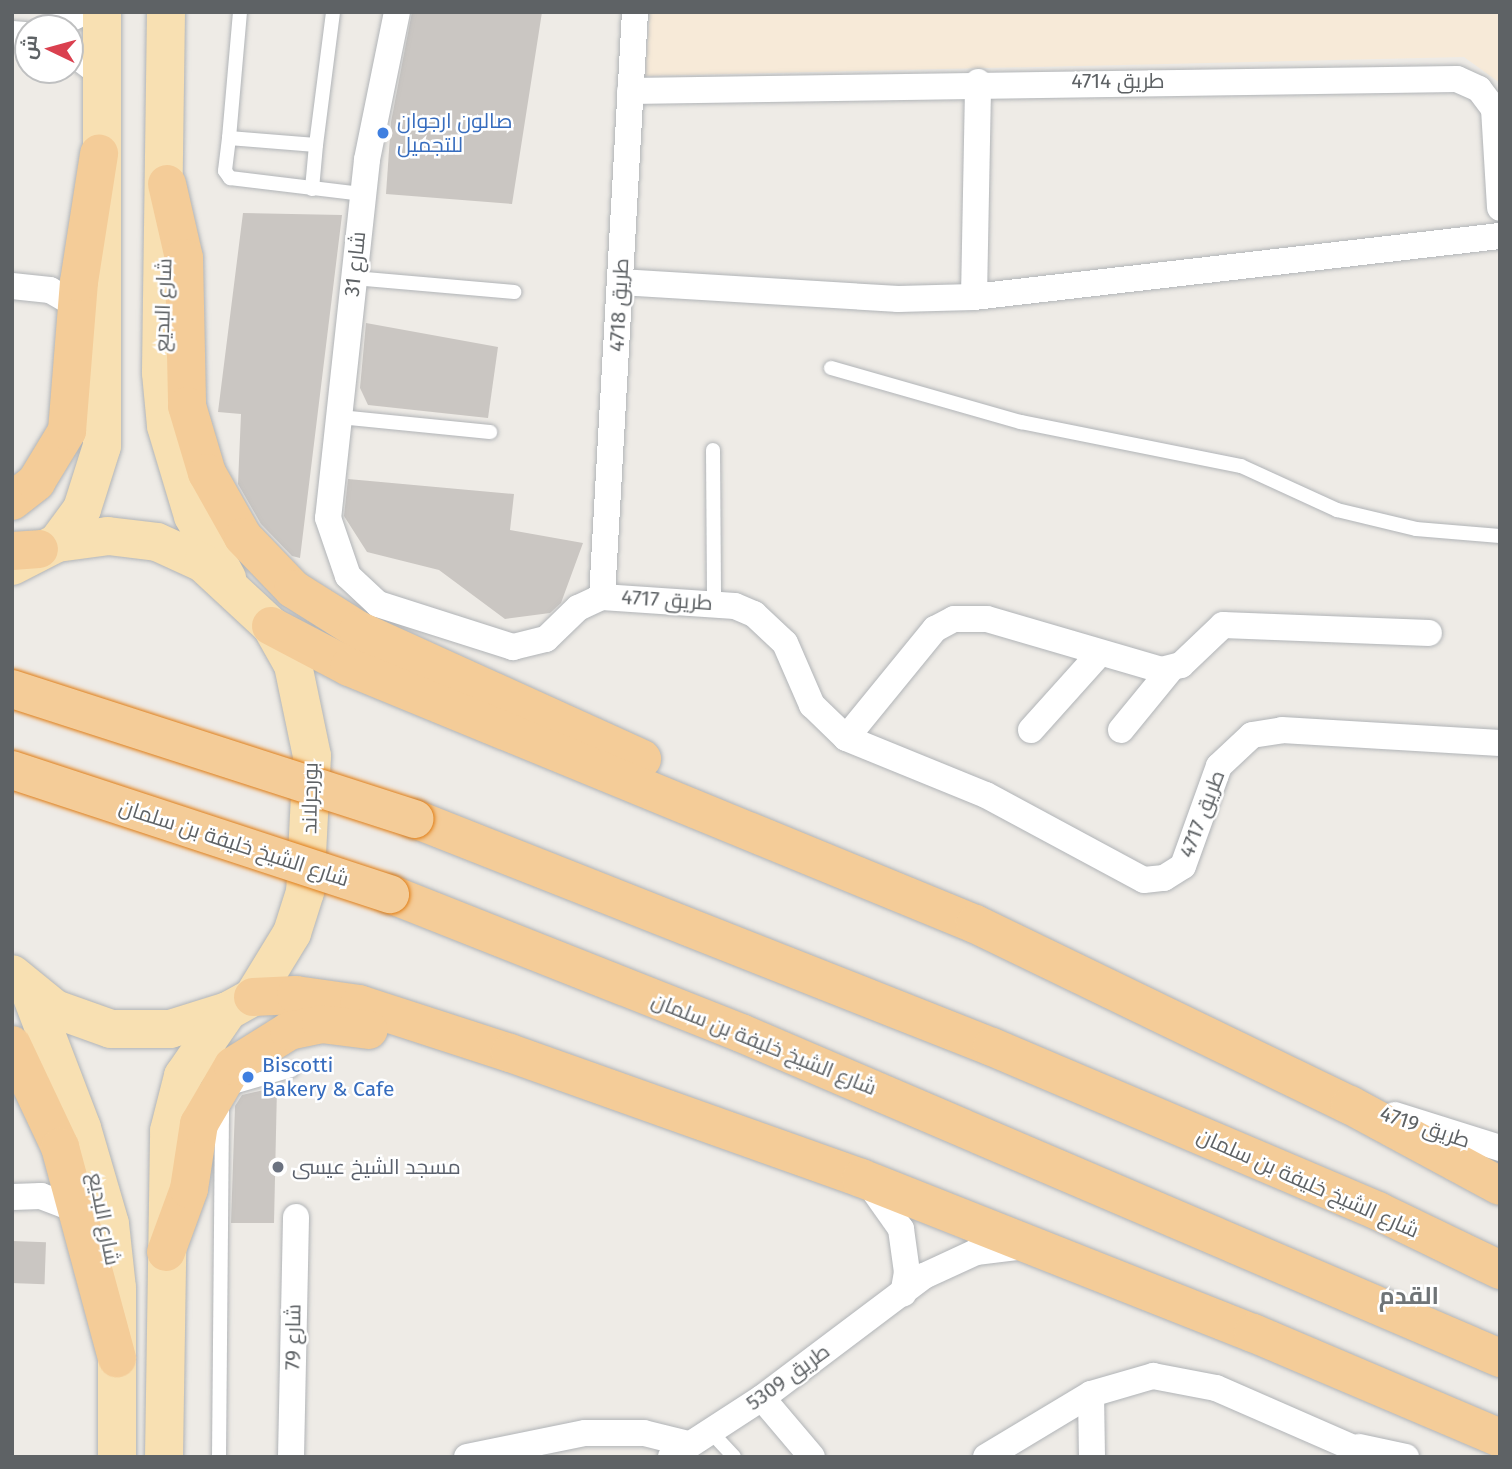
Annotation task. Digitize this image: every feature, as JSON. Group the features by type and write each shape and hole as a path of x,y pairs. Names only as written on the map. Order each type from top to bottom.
{"highway":[{"path":"12,501 36,482 67,431 69,293 99,154"},
{"path":"167,184 181,235 182,367 195,442 224,507 267,565 322,610 358,630 647,762 704,797 728,821"},
{"path":"271,626 349,667 975,924 1350,1105 1500,1186"},
{"name":"شارع الشيخ خليفة بن سلمان","path":"12,689 415,819 992,1047 1378,1211 1500,1270"},
{"name":"شارع الشيخ خليفة بن سلمان","path":"12,770 390,894 741,1033 1500,1358"},
{"path":"241,1004 296,995 359,1004 510,1053 860,1178 1031,1245 1500,1438"},
{"path":"166,1252 180,1220 199,1124 213,1093 259,1045 321,1024 447,1048 510,1053"},
{"path":"12,1045 60,1147 78,1210 97,1299 117,1358"}],"main road":[{"path":"30,552 82,509 102,446 99,154 85,62 102,12"},
{"name":"شارع البديع","path":"166,12 167,184 161,373 166,426 193,516 231,584"},
{"name":"بورجرلاند","path":"30,552 108,536 157,542 203,563 231,584 271,626 293,665 303,701 312,755 305,892 292,933 241,1004"},
{"path":"21,983 82,1022 111,1029 170,1029 241,1004"},
{"name":"شارع البديع","path":"21,983 82,1128 110,1224 117,1358 117,1457"},
{"path":"164,1457 169,1131 177,1090 241,1004"}],"street":[{"name":"شارع 31","path":"328,518 363,194 397,12"},
{"name":"طريق 4718","path":"602,597 635,12"},
{"name":"طريق 4714","path":"631,91 978,82 1457,79 1479,89 1494,109 1500,208"},
{"path":"974,297 978,82"},
{"path":"620,282 898,299 974,297 1500,236"},
{"path":"12,286 69,293"},
{"name":"طريق 4717","path":"328,518 338,558 378,604 496,645 546,639 578,608 602,597 714,602 754,614 771,627 785,643 812,705 846,738 986,795 1135,878 1154,880 1174,873 1189,857 1219,766 1252,735 1282,730 1500,743"},
{"path":"846,738 935,629 954,619 977,617 1100,653 1171,669"},
{"path":"1121,730 1171,669 1223,625 1429,633"},
{"path":"1031,730 1100,653"},
{"name":"طريق 4719","path":"1350,1105 1500,1148"},
{"path":"17,1195 48,1174 60,1147"},
{"path":"860,1178 877,1191 901,1229 906,1261 903,1294"},
{"path":"17,1195 78,1210"},
{"name":"شارع 79","path":"291,1457 296,1217"},
{"name":"طريق 5309","path":"690,1444 761,1398 949,1262 1003,1246 1031,1245"},
{"path":"986,1457 1091,1394 1153,1376 1185,1378 1366,1453 1406,1457"},
{"path":"1091,1394 1091,1457"},
{"path":"761,1398 812,1457"},
{"path":"467,1457 614,1431 690,1444"}],"lane":[{"path":"240,12 225,171 230,178 363,194"},
{"path":"312,189 333,12"},
{"path":"229,138 316,145"},
{"path":"354,278 514,292"},
{"path":"831,368 1021,422 1241,466 1337,510 1416,529 1500,536"},
{"path":"339,417 490,432"},
{"path":"713,450 714,602"},
{"path":"219,1457 223,1101 225,1091 245,1080 292,1070"},
{"path":"690,1444 734,1457"}],"sand":[{"path":"650,12 1500,12 1500,83 1464,57 645,76"}],"building":[{"path":"412,12 542,12 512,204 386,194 391,122"},
{"path":"243,213 342,215 300,558 292,556 261,524 238,484 241,414 218,412"},
{"path":"366,323 498,347 488,418 368,405 360,388"},
{"path":"348,479 514,494 510,530 583,543 561,603 550,613 505,619 439,570 367,552 344,516"},
{"path":"277,1087 274,1223 231,1223 235,1106 242,1095"},
{"path":"12,1241 46,1242 45,1284 12,1283"}],"place":[{"name":"صالون ارجوان للتجميل","path":"383,133"},
{"name":"Biscotti Bakery & Cafe","path":"248,1077"},
{"name":"مسجد الشيخ عيسى","path":"278,1167"}],"district":[{"name":"القدم","path":"1409,1297"}]}
